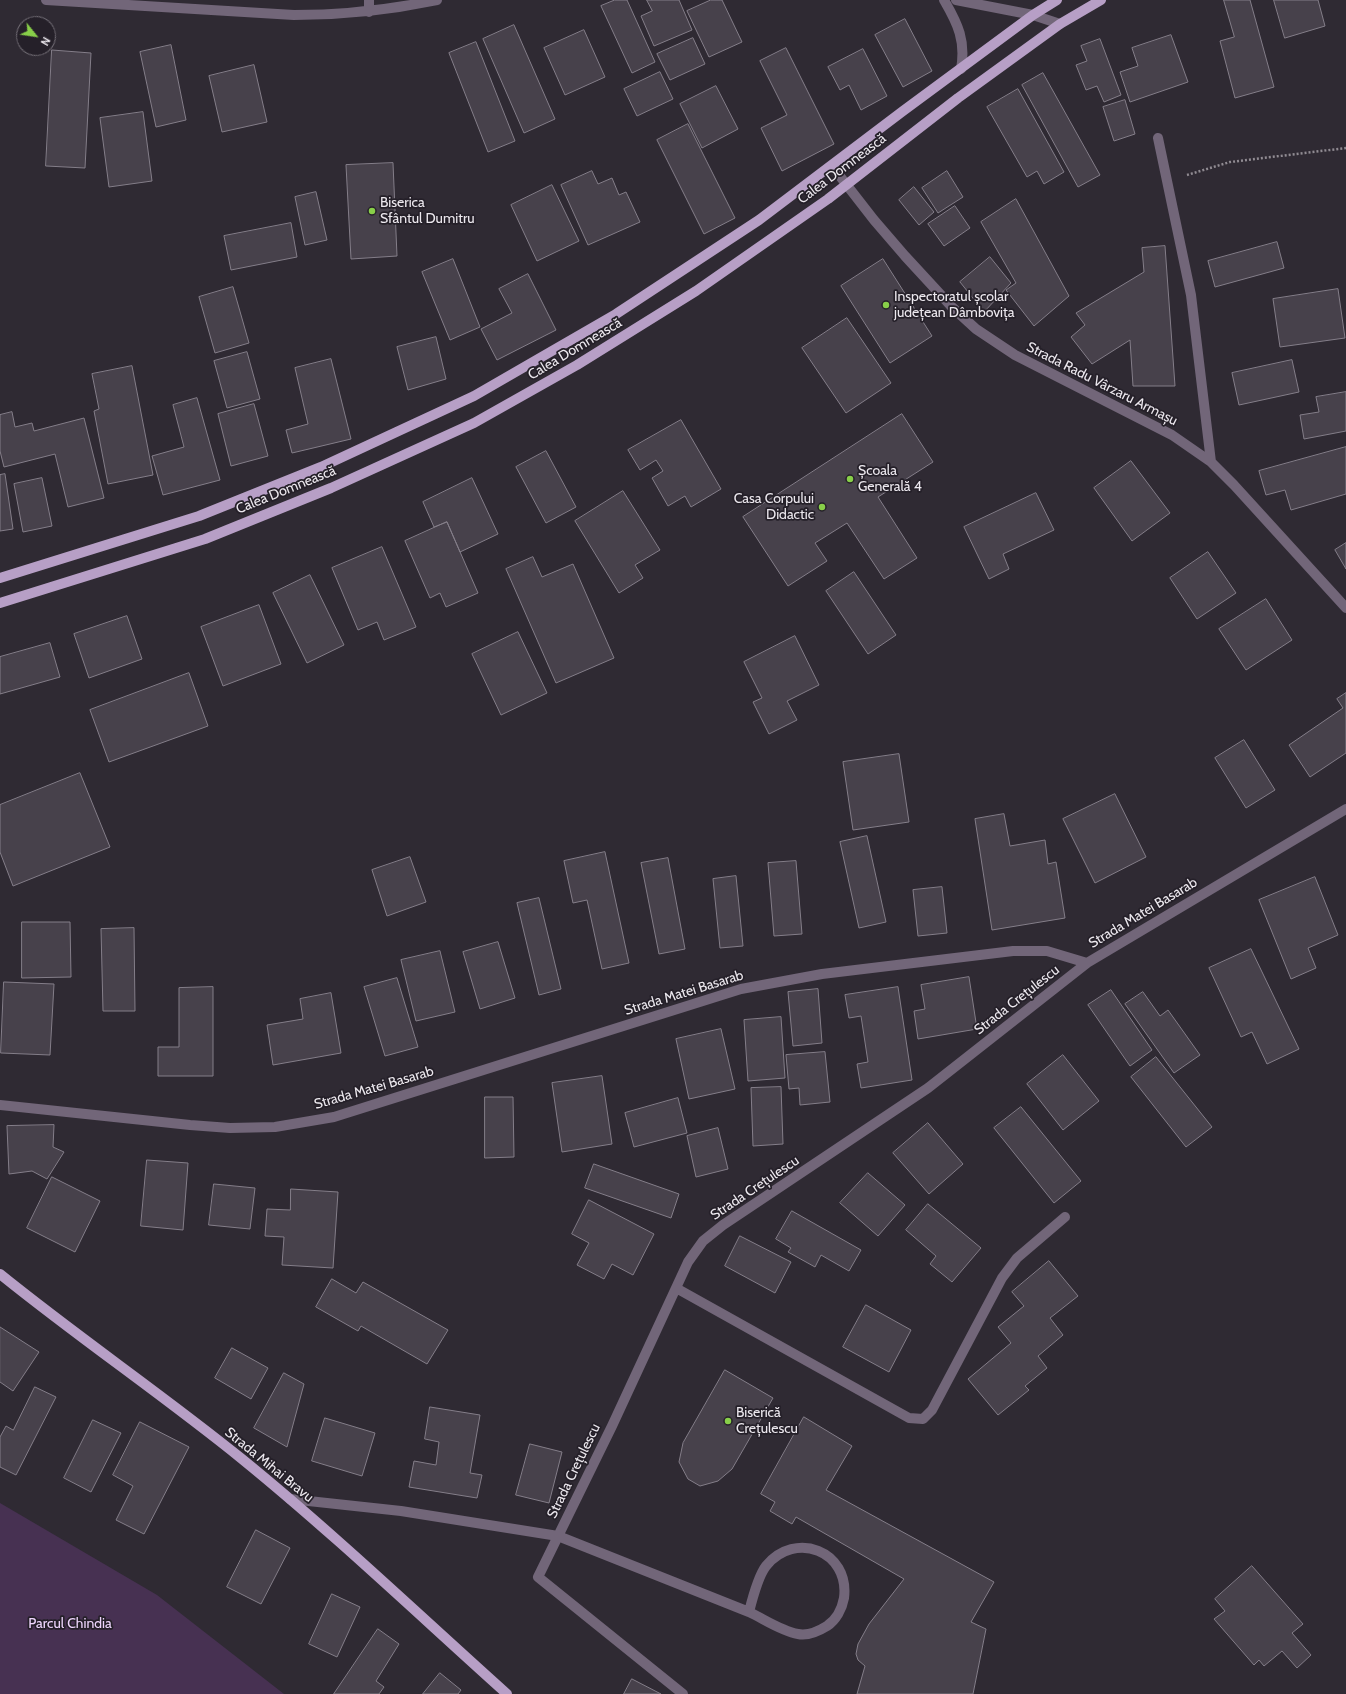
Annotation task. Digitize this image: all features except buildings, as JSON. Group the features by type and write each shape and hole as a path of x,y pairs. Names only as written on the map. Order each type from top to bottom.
{"main road":[{"path":"0,578 199,516 321,467 474,396 602,322 760,220 961,69 1034,15 1057,0"},
{"name":"Calea Domnească","path":"0,603 205,539 331,488 474,423 577,365 689,295 776,236 846,185 958,98 1060,24 1101,0"},
{"name":"Strada Mihai Bravu","path":"0,1274 81,1338 229,1449 290,1499 507,1694"}],"street":[{"path":"46,0 294,15 331,15 369,12 437,0"},
{"path":"369,0 369,12"},
{"path":"944,0 956,21 961,38 963,54 961,69"},
{"path":"956,0 1034,15 1060,24"},
{"path":"1158,138 1191,295 1210,462"},
{"name":"Strada Radu Vârzaru Armașu","path":"832,166 905,256 944,299 976,329 1015,355 1172,435 1210,462 1239,491 1346,608"},
{"name":"Strada Matei Basarab","path":"0,1105 190,1125 230,1128 275,1127 334,1117 741,989 822,974 1013,951 1047,951 1087,963 1346,809"},
{"name":"Strada Crețulescu","path":"683,1694 538,1577 612,1426 688,1262 703,1241 722,1225 928,1088 1087,963"},
{"path":"676,1288 909,1418 923,1419 932,1410 1002,1278 1017,1258 1065,1217"},
{"name":"Strada Crețulescu","path":"290,1499 401,1510 558,1536"},
{"path":"558,1536 748,1612 799,1635 817,1632 832,1622 843,1606 845,1588 840,1570 829,1556 812,1548 794,1547 777,1554 764,1567 748,1612"}],"path":[{"path":"1167,182 1230,162 1346,148"}],"green space":[{"name":"Parcul Chindia","path":"0,1503 157,1595 284,1694 0,1694"}],"place":[{"name":"Biserica Sfântul Dumitru","path":"372,211"},
{"name":"Inspectoratul școlar județean Dâmbovița","path":"886,305"},
{"name":"Școala Generală 4","path":"850,479"},
{"name":"Casa Corpului Didactic","path":"822,507"},
{"name":"Biserică Crețulescu","path":"728,1421"}]}
